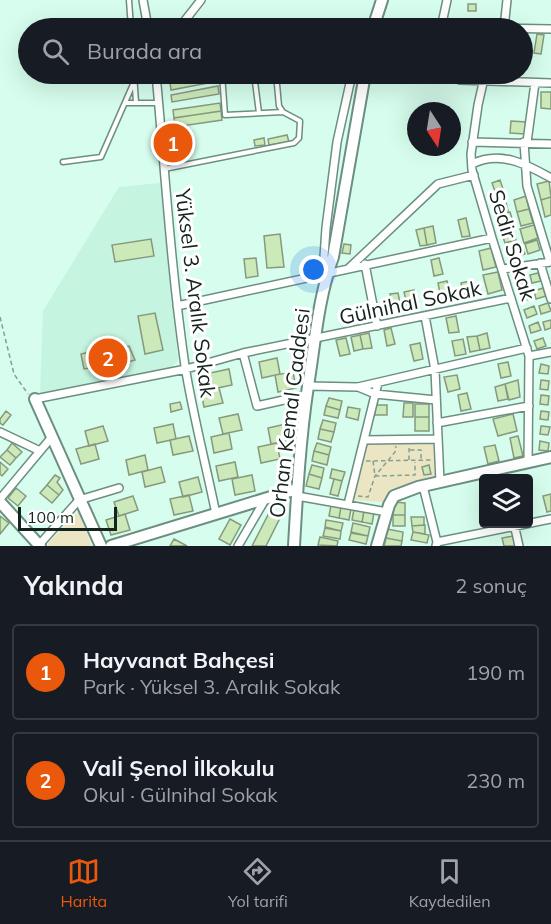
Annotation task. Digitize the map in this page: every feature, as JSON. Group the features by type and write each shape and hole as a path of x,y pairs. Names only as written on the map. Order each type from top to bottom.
{"street":[{"path":"143,0 146,18"},
{"path":"187,18 201,0"},
{"path":"376,18 382,0"},
{"path":"443,18 447,0"},
{"path":"505,18 507,0"},
{"path":"533,29 551,29"},
{"path":"503,268 550,262 527,186 525,142 535,83 551,83"},
{"name":"Yüksel 3. Aralık Sokak","path":"157,84 177,306 186,369 216,514"},
{"path":"329,269 324,257 326,228 337,142 350,84"},
{"name":"Orhan Kemal Caddesi","path":"294,546 297,492 313,339 333,256 363,84"},
{"name":"Sedir Sokak","path":"483,84 472,141 472,164 492,238 529,356 528,463"},
{"path":"472,141 551,144"},
{"path":"472,164 479,160 502,158 525,164 551,178"},
{"path":"349,268 438,184 474,175"},
{"path":"177,306 329,269 349,268 492,238"},
{"path":"540,263 551,299"},
{"path":"365,264 377,326"},
{"name":"Gülnihal Sokak","path":"35,399 186,369 243,353 511,298"},
{"path":"425,316 435,370 440,483"},
{"path":"243,353 257,406 307,390 358,387 526,348"},
{"path":"529,356 551,352"},
{"path":"351,504 378,383"},
{"path":"358,387 375,394 436,400"},
{"path":"35,399 101,546"},
{"path":"437,423 529,406"},
{"path":"0,432 40,451"},
{"path":"51,438 0,501 39,546 79,500 119,489"},
{"path":"364,440 438,439"},
{"path":"501,474 551,457"},
{"path":"376,546 394,496 423,486 479,477"},
{"path":"423,486 436,544 502,528"},
{"path":"111,546 266,498 297,492 387,512"},
{"path":"238,546 266,498"},
{"path":"533,522 551,519"},
{"path":"515,528 519,546"}],"lane":[{"path":"129,0 130,18"},
{"path":"63,162 101,157 133,84"},
{"path":"134,84 135,102"},
{"path":"223,84 225,115 283,112"},
{"path":"255,84 259,113"},
{"path":"164,169 294,142 299,134 300,122 283,112 279,106 277,84"},
{"path":"125,103 158,103"}],"path":[{"path":"0,317 14,374 25,391 35,399"},
{"path":"389,445 410,445 409,460"},
{"path":"351,504 356,496 368,497 375,476 395,453 396,445"},
{"path":"409,450 421,450 421,460"},
{"path":"366,454 364,460 439,460"},
{"path":"373,460 375,476"},
{"path":"375,476 415,475 415,460"}],"shaded area":[{"path":"160,183 178,360 171,368 40,396 43,311 119,187"},
{"path":"433,442 435,478 391,489 382,502 353,500 366,443"},
{"path":"78,512 92,546 48,546 47,544"}],"building":[{"path":"468,4 476,4 476,11 468,11"},
{"path":"537,34 544,35 541,54 534,53"},
{"path":"170,84 203,84 171,90"},
{"path":"218,86 219,94 172,102 171,95"},
{"path":"541,92 551,92 551,109 541,108"},
{"path":"220,103 221,111 174,118 173,110"},
{"path":"221,111 222,120 175,127 174,118"},
{"path":"511,121 526,122 525,134 510,133"},
{"path":"287,135 289,142 269,145 268,139"},
{"path":"264,138 265,145 255,146 254,140"},
{"path":"500,180 505,195 497,197 492,183"},
{"path":"549,181 551,197 541,200 537,184"},
{"path":"526,196 529,209 517,212 514,200"},
{"path":"551,197 551,215 545,217 541,200"},
{"path":"505,198 508,211 497,214 493,201"},
{"path":"529,209 533,223 521,226 517,212"},
{"path":"510,212 514,225 501,229 497,216"},
{"path":"466,218 470,236 462,237 458,220"},
{"path":"534,225 538,238 524,243 520,229"},
{"path":"433,226 436,243 427,245 424,228"},
{"path":"424,228 427,245 420,246 416,230"},
{"path":"513,228 516,240 505,243 501,231"},
{"path":"280,234 284,267 267,268 264,236"},
{"path":"151,239 154,256 115,262 112,245"},
{"path":"537,240 540,250 528,254 525,244"},
{"path":"521,243 525,254 510,259 507,247"},
{"path":"344,244 351,245 350,254 342,253"},
{"path":"491,248 496,267 483,270 479,251"},
{"path":"256,258 258,276 246,278 244,259"},
{"path":"439,258 443,274 434,276 431,260"},
{"path":"498,272 502,290 488,294 483,275"},
{"path":"538,273 541,281 532,283 530,275"},
{"path":"525,274 528,282 518,285 515,277"},
{"path":"447,281 451,302 442,304 438,283"},
{"path":"470,281 473,297 465,299 461,283"},
{"path":"543,288 546,296 536,299 534,291"},
{"path":"414,290 417,306 408,308 404,292"},
{"path":"529,290 532,298 523,301 520,293"},
{"path":"398,293 401,308 393,310 390,294"},
{"path":"548,303 551,311 541,314 539,306"},
{"path":"534,306 537,314 527,318 524,310"},
{"path":"155,313 163,350 145,354 138,316"},
{"path":"456,316 459,332 449,333 446,318"},
{"path":"551,320 551,328 545,330 543,322"},
{"path":"538,322 541,330 531,333 529,326"},
{"path":"391,328 395,344 387,346 384,330"},
{"path":"369,333 372,348 363,349 360,335"},
{"path":"487,333 490,348 480,350 477,336"},
{"path":"360,335 363,349 354,351 351,337"},
{"path":"477,336 480,350 470,352 467,337"},
{"path":"346,338 350,354 340,356 336,340"},
{"path":"543,338 546,346 537,349 534,341"},
{"path":"463,339 466,354 455,356 452,341"},
{"path":"420,343 423,359 414,361 410,345"},
{"path":"129,346 135,360 104,369 102,363 99,364 100,366 84,369 81,354"},
{"path":"277,358 280,374 262,378 259,362"},
{"path":"508,362 511,376 501,378 498,364"},
{"path":"541,364 549,366 548,374 539,373"},
{"path":"229,369 232,385 213,389 210,373"},
{"path":"293,372 296,388 278,392 275,375"},
{"path":"457,375 460,389 448,392 444,377"},
{"path":"518,380 520,397 509,400 505,384"},
{"path":"541,380 549,381 548,390 540,389"},
{"path":"505,384 508,399 498,401 495,387"},
{"path":"219,388 223,403 204,407 201,392"},
{"path":"467,393 471,409 461,411 458,395"},
{"path":"541,395 549,396 548,405 540,404"},
{"path":"329,398 342,401 340,410 326,406"},
{"path":"180,402 182,409 171,412 170,404"},
{"path":"404,403 413,403 413,417 403,417"},
{"path":"415,404 429,404 429,417 415,417"},
{"path":"374,405 387,405 387,415 375,415"},
{"path":"326,406 340,410 338,418 324,415"},
{"path":"348,407 360,409 358,420 346,417"},
{"path":"6,411 11,415 3,425 0,419"},
{"path":"541,411 549,412 548,420 540,419"},
{"path":"238,414 242,430 223,434 219,418"},
{"path":"513,414 517,431 498,436 493,419"},
{"path":"415,417 429,417 429,431 415,431"},
{"path":"323,420 336,423 334,432 320,429"},
{"path":"173,424 176,439 157,443 154,428"},
{"path":"286,424 289,440 271,444 268,428"},
{"path":"103,426 108,441 89,446 85,431"},
{"path":"541,426 550,427 548,435 540,434"},
{"path":"320,429 334,432 331,442 318,439"},
{"path":"229,433 232,449 214,453 211,437"},
{"path":"189,436 193,451 173,455 170,440"},
{"path":"518,436 523,456 514,458 510,438"},
{"path":"540,441 549,443 548,451 539,450"},
{"path":"12,443 22,452 16,458 7,450"},
{"path":"277,443 280,459 261,463 258,447"},
{"path":"317,443 331,447 329,455 314,451"},
{"path":"95,444 99,459 81,464 76,449"},
{"path":"495,445 499,461 488,464 484,447"},
{"path":"7,450 16,458 10,465 0,457"},
{"path":"314,451 329,455 327,465 312,461"},
{"path":"145,455 148,470 129,475 126,460"},
{"path":"0,462 8,469 2,476 0,474"},
{"path":"235,462 238,477 219,481 216,466"},
{"path":"312,465 324,468 322,478 309,474"},
{"path":"429,465 431,474 424,475 422,467"},
{"path":"161,467 165,482 145,487 142,472"},
{"path":"332,469 345,472 342,481 330,478"},
{"path":"309,474 322,478 319,489 306,486"},
{"path":"55,475 60,478 57,482 63,490 59,495 47,485"},
{"path":"252,475 255,491 235,495 232,479"},
{"path":"198,477 202,492 183,497 179,482"},
{"path":"334,479 342,481 338,496 330,494"},
{"path":"47,485 59,495 52,503 40,493"},
{"path":"16,488 26,496 18,506 8,498"},
{"path":"551,494 551,511 547,512 543,496"},
{"path":"189,495 193,511 174,515 170,499"},
{"path":"133,496 138,510 119,516 114,502"},
{"path":"394,502 405,503 405,515 393,515"},
{"path":"331,505 341,507 339,518 329,516"},
{"path":"341,507 351,509 349,520 339,518"},
{"path":"354,509 364,511 362,522 352,520"},
{"path":"364,511 374,513 372,524 362,522"},
{"path":"269,513 280,518 266,546 252,546"},
{"path":"125,514 130,530 111,535 106,520"},
{"path":"393,515 405,515 405,526 393,526"},
{"path":"0,516 9,523 0,534"},
{"path":"411,517 424,517 424,525 412,526"},
{"path":"230,519 241,525 230,545 219,539"},
{"path":"326,520 343,523 341,531 325,527"},
{"path":"353,523 370,527 368,536 351,532"},
{"path":"425,525 425,534 413,532 412,526"},
{"path":"325,528 341,531 340,539 323,536"},
{"path":"387,529 403,532 402,541 386,538"},
{"path":"413,532 429,535 427,543 411,540"},
{"path":"351,533 368,536 366,544 349,540"},
{"path":"513,536 515,546 504,546 502,538"},
{"path":"320,537 338,541 337,546 318,545"},
{"path":"386,538 402,541 401,546 384,546"},
{"path":"174,539 187,546 170,546"}],"place":[{"name":"Hayvanat Bahçesi","path":"173,143"},
{"name":"Valİ Şenol İlkokulu","path":"108,358"}]}
